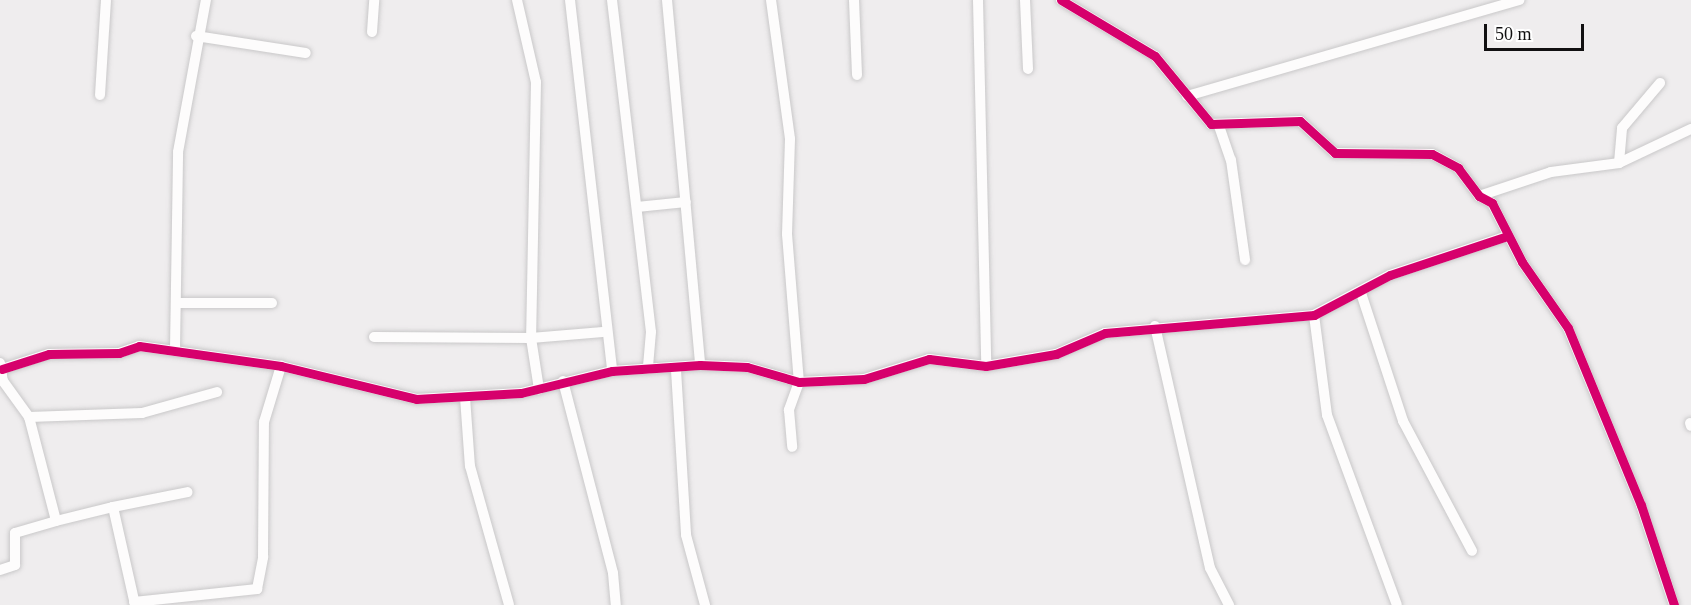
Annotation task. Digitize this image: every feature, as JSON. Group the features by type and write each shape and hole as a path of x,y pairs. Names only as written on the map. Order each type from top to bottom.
{"street":[{"path":"100,95 106,0"},
{"path":"175,349 179,303 178,152 196,36 206,0"},
{"path":"372,32 374,0"},
{"path":"517,0 536,82 531,338 539,389"},
{"path":"570,0 603,332 612,371"},
{"path":"612,0 651,332 648,369"},
{"path":"667,0 700,365"},
{"path":"771,0 790,139 787,234 799,382 789,410 792,447"},
{"path":"854,0 857,75"},
{"path":"978,0 986,366"},
{"path":"1025,0 1028,69"},
{"path":"1061,0 1155,56 1204,118 1219,126 1292,120 1308,126 1335,153 1432,154 1458,168 1479,196 1492,203 1507,236 1568,328 1641,505 1674,605"},
{"path":"1188,96 1519,0"},
{"path":"196,36 306,53"},
{"path":"1619,163 1622,128 1660,83"},
{"path":"1219,126 1231,160 1245,260"},
{"path":"1479,196 1551,172 1619,163 1691,129"},
{"path":"637,207 686,202"},
{"path":"56,521 29,417 2,382 1,366 50,354 119,353 139,346 175,349 281,366 383,395 465,397 539,389 563,381 612,371 676,370 700,365 747,367 799,382 864,379 928,359 986,366 1056,354 1105,333 1155,326 1314,315 1361,293 1390,275 1507,236"},
{"path":"1361,293 1403,421 1472,551"},
{"path":"179,303 272,303"},
{"path":"1314,315 1327,415 1397,605"},
{"path":"1155,326 1210,568 1229,605"},
{"path":"374,337 531,338 603,332"},
{"path":"113,507 134,604 257,589 264,422 281,366"},
{"path":"676,370 686,534 705,605"},
{"path":"563,381 613,573 616,605"},
{"path":"29,417 142,413 217,392"},
{"path":"465,397 470,466 509,605"},
{"path":"0,570 15,565 15,533 113,507 188,492"}],"cycle path":[{"path":"1061,0 1155,56 1211,124 1300,121 1335,153 1432,154 1458,168 1479,196 1492,203 1522,262 1568,328 1641,505 1674,605"},
{"path":"2,369 49,354 119,353 139,346 281,366 416,399 521,393 612,371 700,365 747,367 799,382 864,379 929,359 986,366 1056,354 1105,333 1314,315 1390,275 1507,236"}]}
